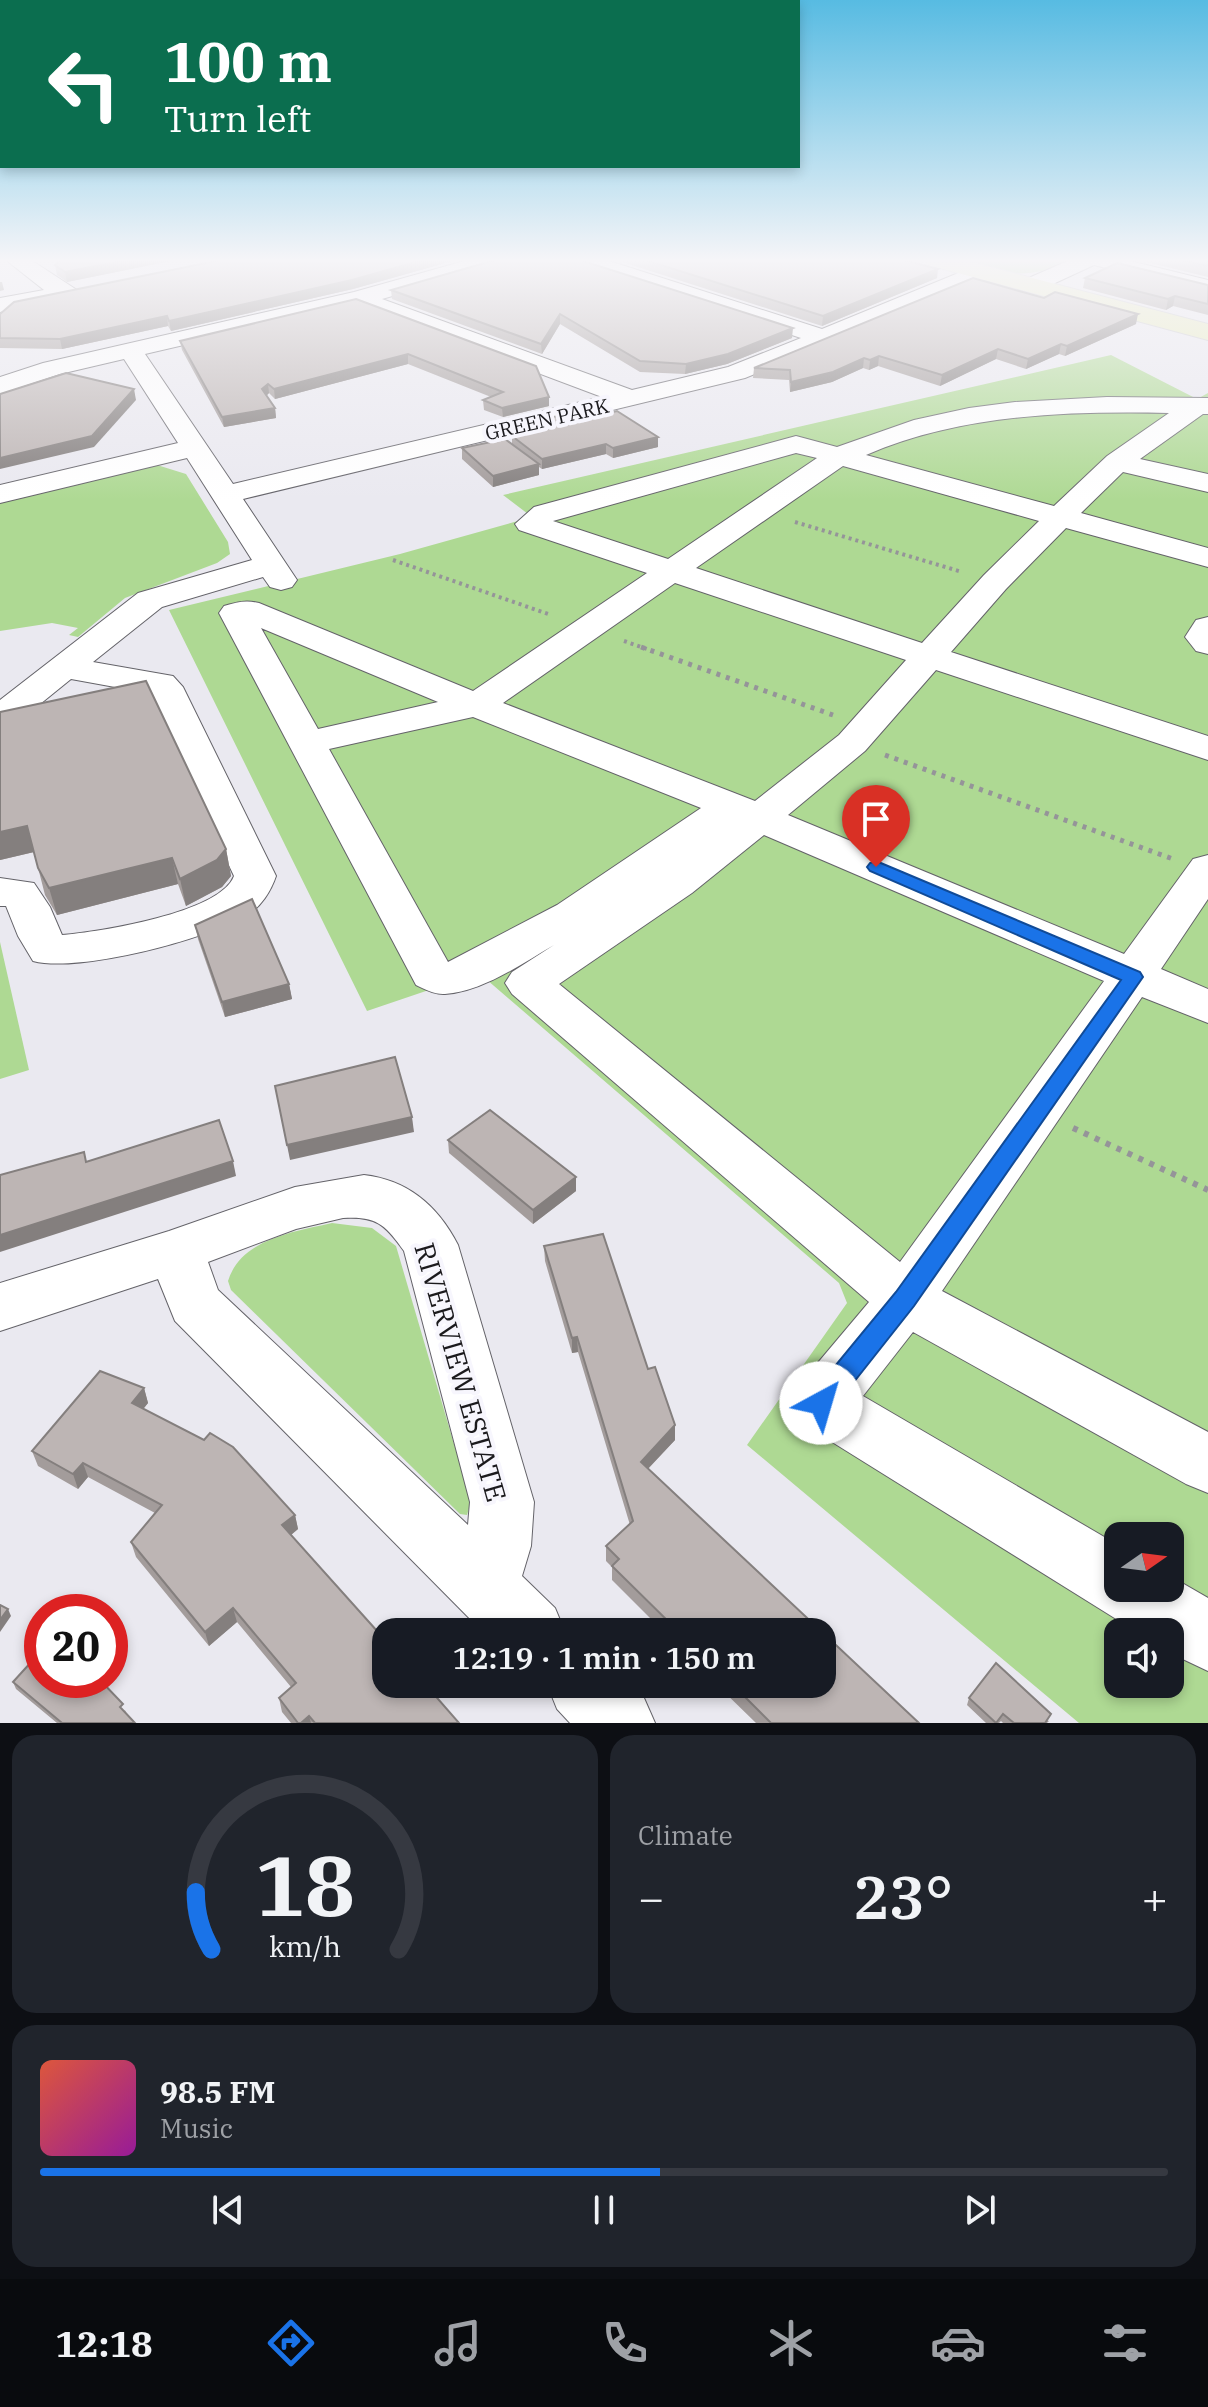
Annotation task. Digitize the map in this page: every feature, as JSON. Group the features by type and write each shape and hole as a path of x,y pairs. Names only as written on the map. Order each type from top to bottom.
{"street":[{"path":"5,380 177,340"},
{"name":"GREEN PARK","path":"474,340 632,399"},
{"path":"632,399 734,374 815,340"},
{"path":"0,718 150,600 276,572 131,351"},
{"name":"GREEN PARK","path":"225,495 632,399"},
{"path":"307,743 476,705 839,456 884,438 1020,409 1107,404 1203,406"},
{"path":"1203,406 1117,462 995,582 860,736 747,812 572,915 498,956 444,979 432,974 236,611 247,610 747,812 1208,1007"},
{"path":"1208,558 796,444 775,447 545,513 530,524 1208,749"},
{"path":"0,494 194,448"},
{"path":"1117,462 1208,483"},
{"path":"1208,627 1202,637 1208,644"},
{"path":"0,892 19,893 29,904 41,940 49,950 68,951 171,927 217,911 233,904 253,884 255,876 170,695 160,684 62,667"},
{"path":"747,812 677,884 528,983 905,1299 1208,1464"},
{"path":"1104,1574 821,1403 905,1299 1207,870"},
{"name":"RIVERVIEW ESTATE","path":"0,1307 315,1203 366,1196 387,1202 419,1227 430,1245 502,1502 498,1546 486,1585"},
{"path":"176,1251 195,1304 518,1618"},
{"path":"1151,1602 1208,1637"},
{"path":"595,1698 619,1723"}],"path":[{"path":"761,512 995,582"},
{"path":"393,560 586,628 1207,870"},
{"path":"1039,1112 1208,1190"}],"green space":[{"path":"1111,355 1197,399 1208,393 1208,1723 1079,1723 747,1445 847,1303 839,1283 479,973 367,1011 169,610 400,554 532,517 503,495"},
{"path":"157,465 186,474 228,542 230,554 217,563 125,598 78,637 69,635 78,628 52,623 0,631 0,502"},
{"path":"0,942 29,1070 0,1079"},
{"path":"332,1223 372,1228 396,1246 471,1502 467,1515 460,1514 231,1290 228,1281 235,1267 244,1255 256,1247 285,1234"}],"building":[{"path":"467,340 536,366 549,397 502,408 483,400 503,392 408,354 274,389 268,384 262,389 275,408 222,417 180,341"},
{"path":"605,340 762,340 728,354 686,364 640,361"},
{"path":"821,340 1079,340 1067,346 1061,344 1028,359 998,349 942,375 879,356 791,382 790,370 754,368"},
{"path":"66,373 134,389 92,436 0,458 0,394"},
{"path":"617,411 658,437 613,448 606,444 542,459 512,436 550,426 537,421 558,416 561,424"},
{"path":"505,439 539,464 493,476 462,448"},
{"path":"146,681 226,849 217,860 180,879 172,858 49,888 38,868 27,826 0,832 0,712"},
{"path":"252,899 289,984 222,1002 195,925"},
{"path":"395,1057 412,1117 287,1145 275,1086"},
{"path":"490,1110 576,1177 533,1210 448,1140"},
{"path":"219,1120 233,1161 0,1235 0,1175 84,1152 86,1162"},
{"path":"603,1234 648,1369 655,1367 675,1425 641,1462 807,1618 665,1618 612,1566 619,1559 606,1546 633,1521 577,1337 572,1338 544,1246"},
{"path":"100,1371 144,1388 132,1403 204,1440 210,1433 233,1447 295,1515 282,1525 372,1625 372,1698 437,1698 459,1723 315,1723 309,1716 298,1723 279,1698 296,1683 233,1608 205,1632 131,1542 162,1505 83,1463 73,1474 32,1451"},
{"path":"0,1605 8,1609 0,1620"},
{"path":"836,1645 919,1723 771,1723 746,1698 836,1698"},
{"path":"996,1663 1051,1714 1045,1723 1014,1723 1003,1714 996,1723 969,1698"},
{"path":"24,1670 24,1691 13,1682"},
{"path":"32,1698 117,1698 123,1704 120,1707 135,1723 62,1723"}],"route":[{"path":"821,1403 905,1299 1133,977 876,867"}]}
